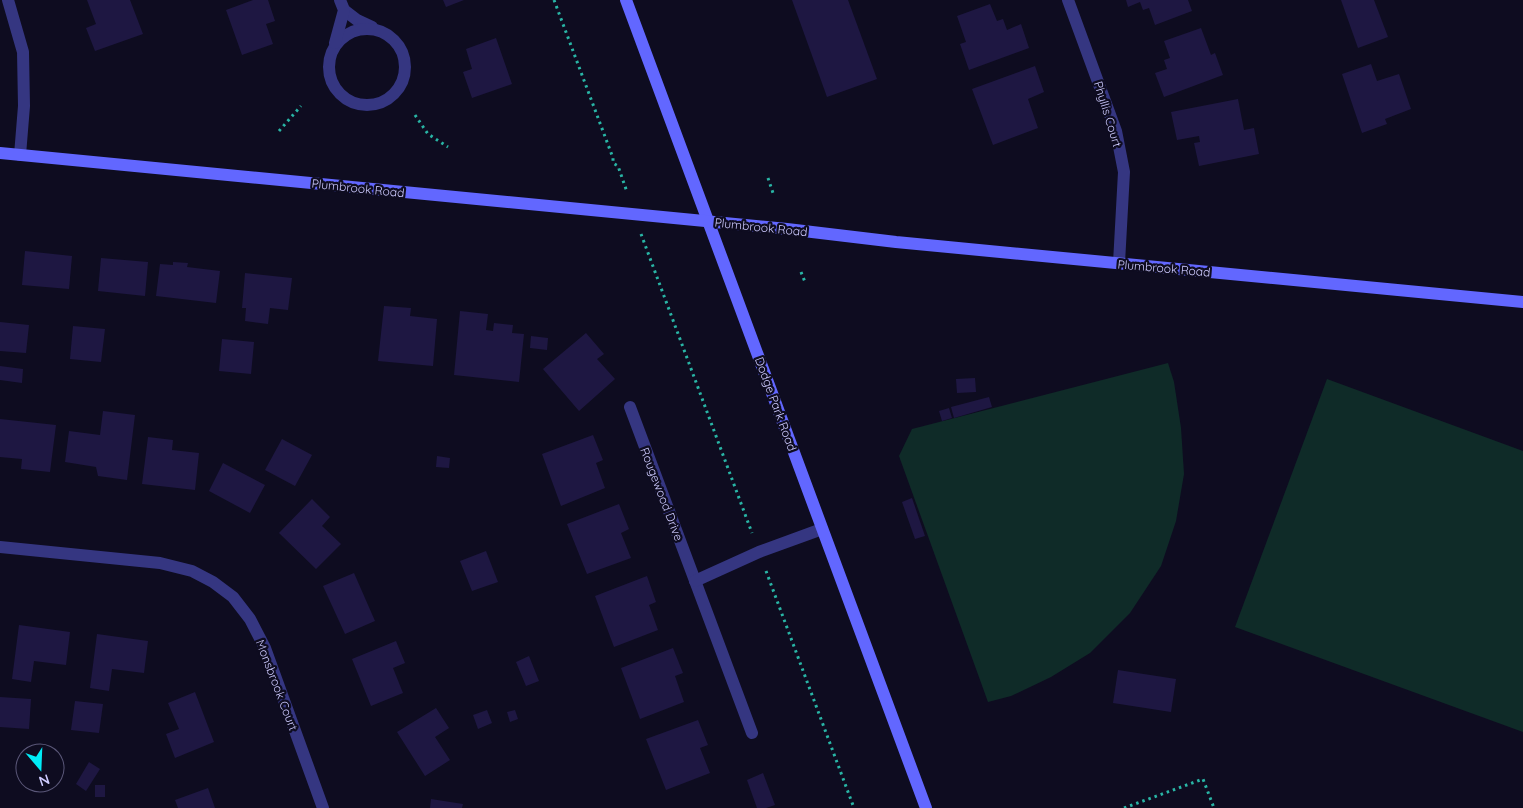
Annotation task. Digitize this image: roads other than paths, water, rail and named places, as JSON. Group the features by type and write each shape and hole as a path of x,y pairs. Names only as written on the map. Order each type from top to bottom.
{"street":[{"path":"8,0 23,52 24,106 20,155"},
{"name":"Dodge Park Road","path":"626,0 926,808"},
{"name":"Phyllis Court","path":"1068,0 1116,130 1124,172 1119,263"},
{"path":"342,5 357,20 388,34 397,43 403,54 405,66 403,78 398,89 389,98 377,104 364,105 352,102 341,95 333,85 329,73 328,60 341,26 342,5"},
{"path":"332,48 340,38 351,31 363,28 376,29"},
{"name":"Plumbrook Road","path":"0,153 1523,302"},
{"name":"Rougewood Drive","path":"630,407 752,733"},
{"path":"695,581 759,552 822,529"},
{"name":"Monsbrook Court","path":"0,547 160,563 192,572 212,582 233,597 250,619 266,648 323,808"}]}
